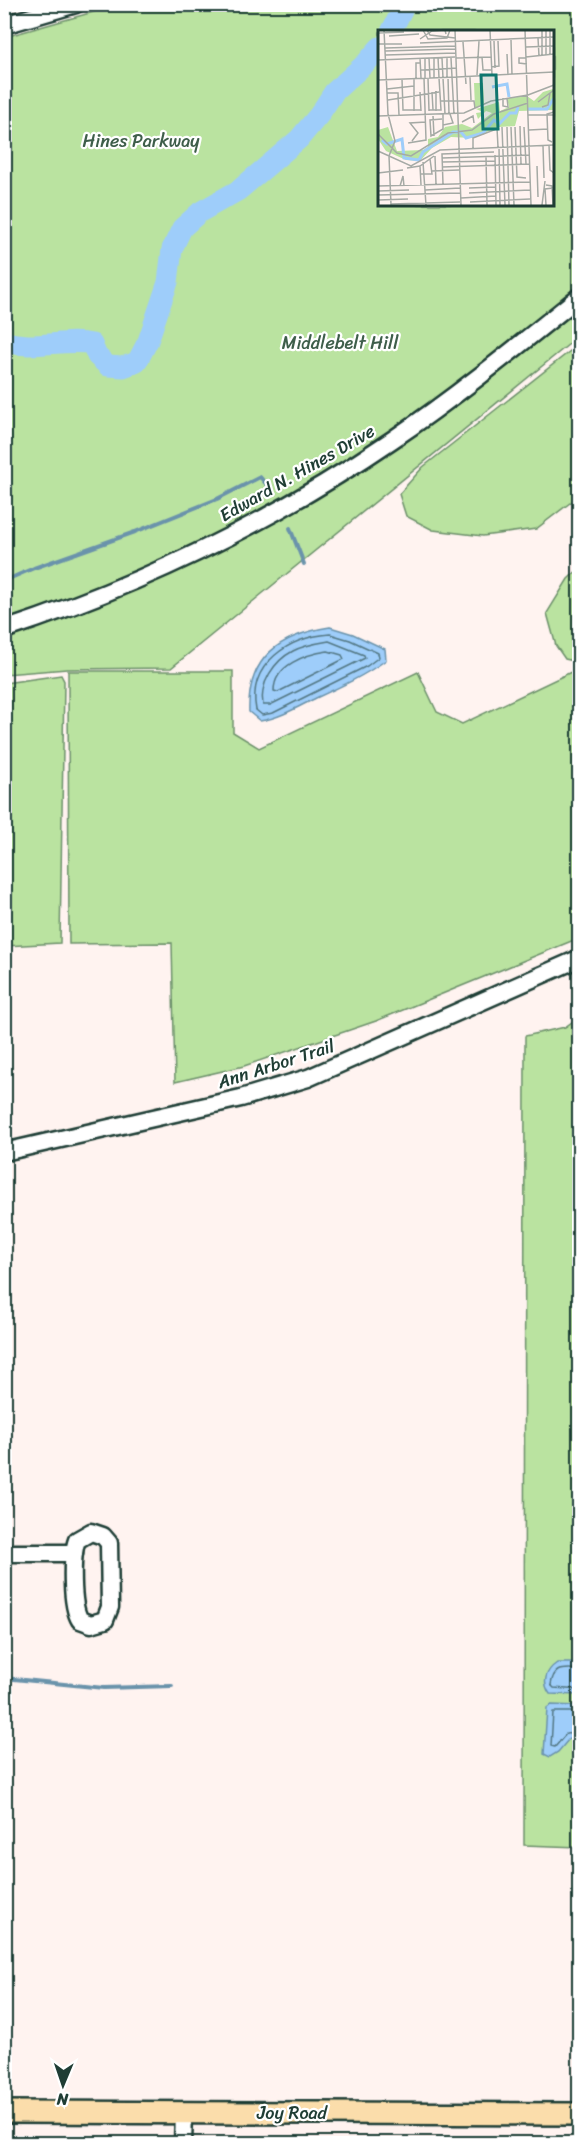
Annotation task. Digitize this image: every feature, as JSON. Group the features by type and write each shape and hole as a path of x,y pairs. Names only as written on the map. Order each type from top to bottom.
{"main road":[{"name":"Joy Road","path":"4,2112 579,2114"}],"street":[{"path":"4,25 37,10 76,4"},
{"name":"Edward N. Hines Drive","path":"4,630 131,583 198,552 268,515 347,468 432,412 579,297"},
{"name":"Ann Arbor Trail","path":"4,1152 241,1098 308,1078 579,958"},
{"path":"91,1532 103,1536 109,1543 110,1607 105,1620 98,1623 85,1622 76,1614 74,1553 77,1540 91,1532"},
{"path":"4,1553 74,1553"},
{"path":"183,2144 184,2113"}],"green space":[{"path":"118,5 579,5 579,336 171,668 67,669 5,674 5,37"},
{"path":"579,344 579,496 536,529 483,536 433,530 406,516 399,494 423,467"},
{"path":"579,569 579,662 565,659 556,646 547,613 568,579"},
{"path":"68,671 233,671 233,732 259,748 418,672 437,712 462,724 571,672 580,689 579,938 376,1021 244,1066 175,1082 172,943 69,944"},
{"path":"61,675 64,681 60,943 5,946 5,683"},
{"path":"579,1017 579,1847 524,1845 525,1036 565,1027"}],"water":[{"path":"330,627 353,634 385,649 386,660 352,681 282,715 260,721 249,712 254,677 270,652 296,636"},
{"path":"557,1663 579,1663 579,1695 550,1694 546,1686 546,1677"},
{"path":"551,1705 579,1706 580,1737 569,1739 558,1752 550,1757 544,1754 547,1708"}],"waterway":[{"path":"392,30 405,4"},
{"path":"4,341 26,345 71,342 92,344 97,356 108,366 123,367 137,362 148,341 168,282 172,249 182,228 200,212 239,190 299,139 334,92 378,49"},
{"path":"4,581 217,499 260,477 267,485"},
{"path":"290,528 304,564"},
{"path":"4,1678 104,1688 172,1686"}],"park label":[{"name":"Hines Parkway","path":"141,141"},
{"name":"Middlebelt Hill","path":"340,343"}]}
